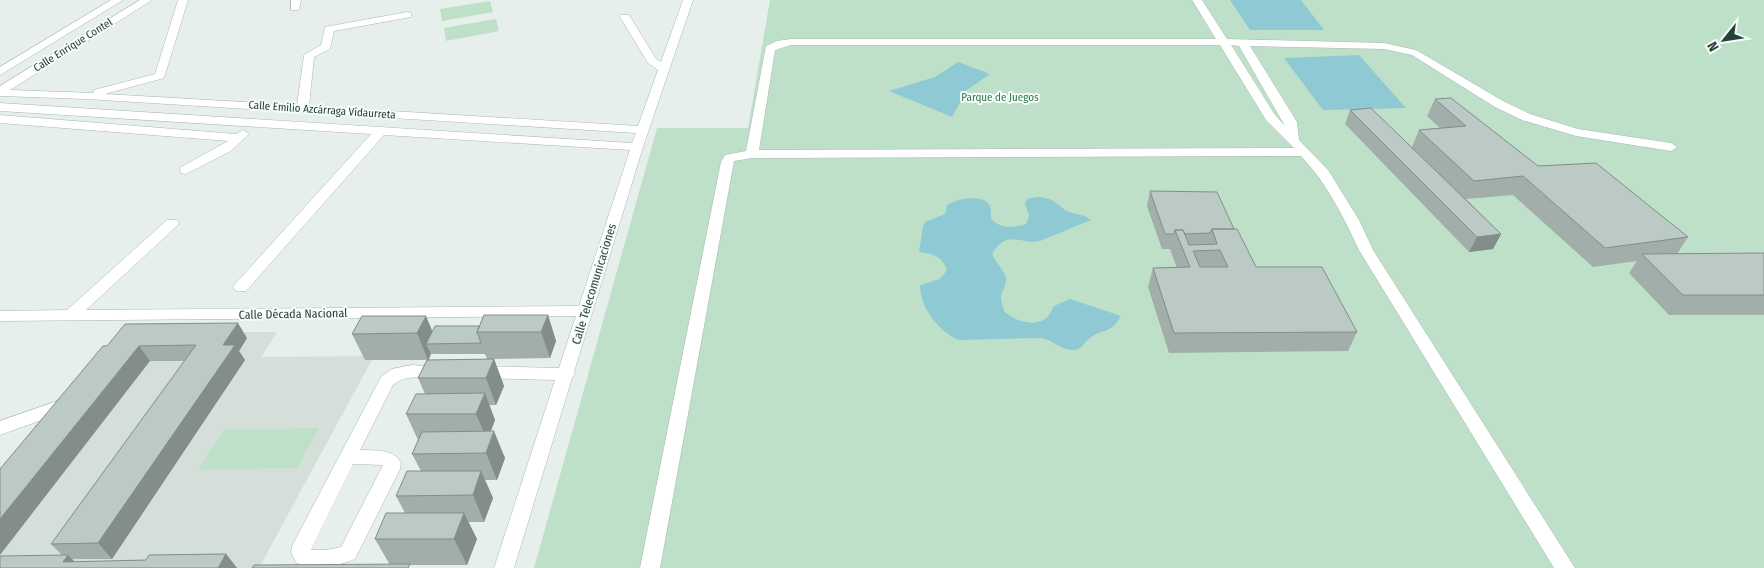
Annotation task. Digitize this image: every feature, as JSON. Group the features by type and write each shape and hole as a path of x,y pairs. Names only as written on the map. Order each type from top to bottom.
{"street":[{"name":"Calle Enrique Contel","path":"0,72 118,0"},
{"name":"Calle Enrique Contel","path":"0,92 147,0"},
{"path":"86,96 160,76 183,0"},
{"name":"Calle Telecomunicaciones","path":"504,568 637,147 688,0"},
{"path":"1197,0 1270,117 1322,170 1352,220 1366,250 1566,568"},
{"path":"303,108 308,55 326,47 329,29 407,16"},
{"path":"626,17 652,61 665,69"},
{"path":"752,154 770,48 781,44 1223,42 1384,46 1416,53 1499,104 1526,116 1576,132 1671,147"},
{"path":"1243,43 1292,122 1298,146"},
{"name":"Calle Emilio Azcárraga Vidaurreta","path":"0,92 303,108 644,130"},
{"path":"221,121 239,105"},
{"name":"Calle Emilio Azcárraga Vidaurreta","path":"0,107 637,147"},
{"path":"113,128 118,114"},
{"path":"0,119 239,138"},
{"path":"442,136 457,119"},
{"path":"186,170 227,148 255,123"},
{"path":"241,287 380,132"},
{"path":"650,568 726,162 730,158 752,154 1298,146"},
{"path":"71,315 172,223"},
{"name":"Calle Década Nacional","path":"0,316 586,311"},
{"path":"128,330 140,316"},
{"path":"349,456 384,458 392,463 391,469 348,553 332,559 303,557 300,552 302,546 386,381 397,373 534,372 566,374"},
{"path":"0,428 61,407 75,394"}],"shaded area":[{"path":"137,332 277,332 261,357 374,356 259,568 0,568 0,499"}],"green space":[{"name":"Parque de Juegos","path":"770,0 1764,0 1764,568 534,568 657,128 748,128"},
{"path":"490,1 493,12 442,21 440,9"},
{"path":"496,19 499,31 446,41 444,28"},
{"path":"319,428 297,468 198,470 224,430"}],"water":[{"path":"1230,0 1301,0 1324,30 1250,30"},
{"path":"1359,55 1406,108 1323,110 1284,58"},
{"path":"958,62 990,74 967,90 952,117 889,91 935,77"},
{"path":"1037,197 1049,199 1068,212 1091,220 1040,241 1033,242 1014,239 1003,242 998,246 992,254 1006,277 1001,295 1004,311 1013,318 1023,322 1034,323 1045,319 1054,306 1070,299 1121,316 1110,329 1095,335 1075,350 1067,349 1041,338 958,340 951,336 937,324 927,310 921,294 920,285 940,279 947,270 945,265 936,256 919,252 925,222 945,214 947,205 951,203 963,199 976,198 987,202 990,206 991,219 999,225 1012,227 1026,224 1029,216 1025,203 1027,199"}],"building":[{"path":"1451,98 1538,166 1596,163 1688,237 1605,248 1523,176 1474,181 1419,130 1466,126 1435,99"},
{"path":"1371,108 1501,234 1477,237 1350,110"},
{"path":"1150,191 1217,192 1234,229 1212,229 1210,233 1185,234 1183,230 1175,230 1174,234 1165,234"},
{"path":"1212,229 1237,229 1256,267 1322,267 1357,332 1174,333 1153,268 1190,267 1175,230 1183,230 1189,245 1217,244","holes":["1220,250 1228,267 1200,267 1193,251"]},
{"path":"1764,253 1764,295 1683,295 1642,254"},
{"path":"484,315 548,315 541,332 477,332"},
{"path":"362,316 426,316 417,333 352,334"},
{"path":"238,323 223,345 235,345 98,543 51,544 196,345 139,346 0,519 0,469 103,346 107,346 125,324"},
{"path":"435,326 479,326 477,332 481,343 426,344"},
{"path":"494,359 486,378 418,378 427,360"},
{"path":"485,393 476,414 406,414 416,394"},
{"path":"494,431 486,453 412,454 422,432"},
{"path":"407,471 481,471 473,495 396,496"},
{"path":"386,513 464,513 454,539 375,539"},
{"path":"226,554 218,568 0,568 0,556 68,555 63,562 146,560 149,555"},
{"path":"410,564 408,568 252,568 254,565"}]}
